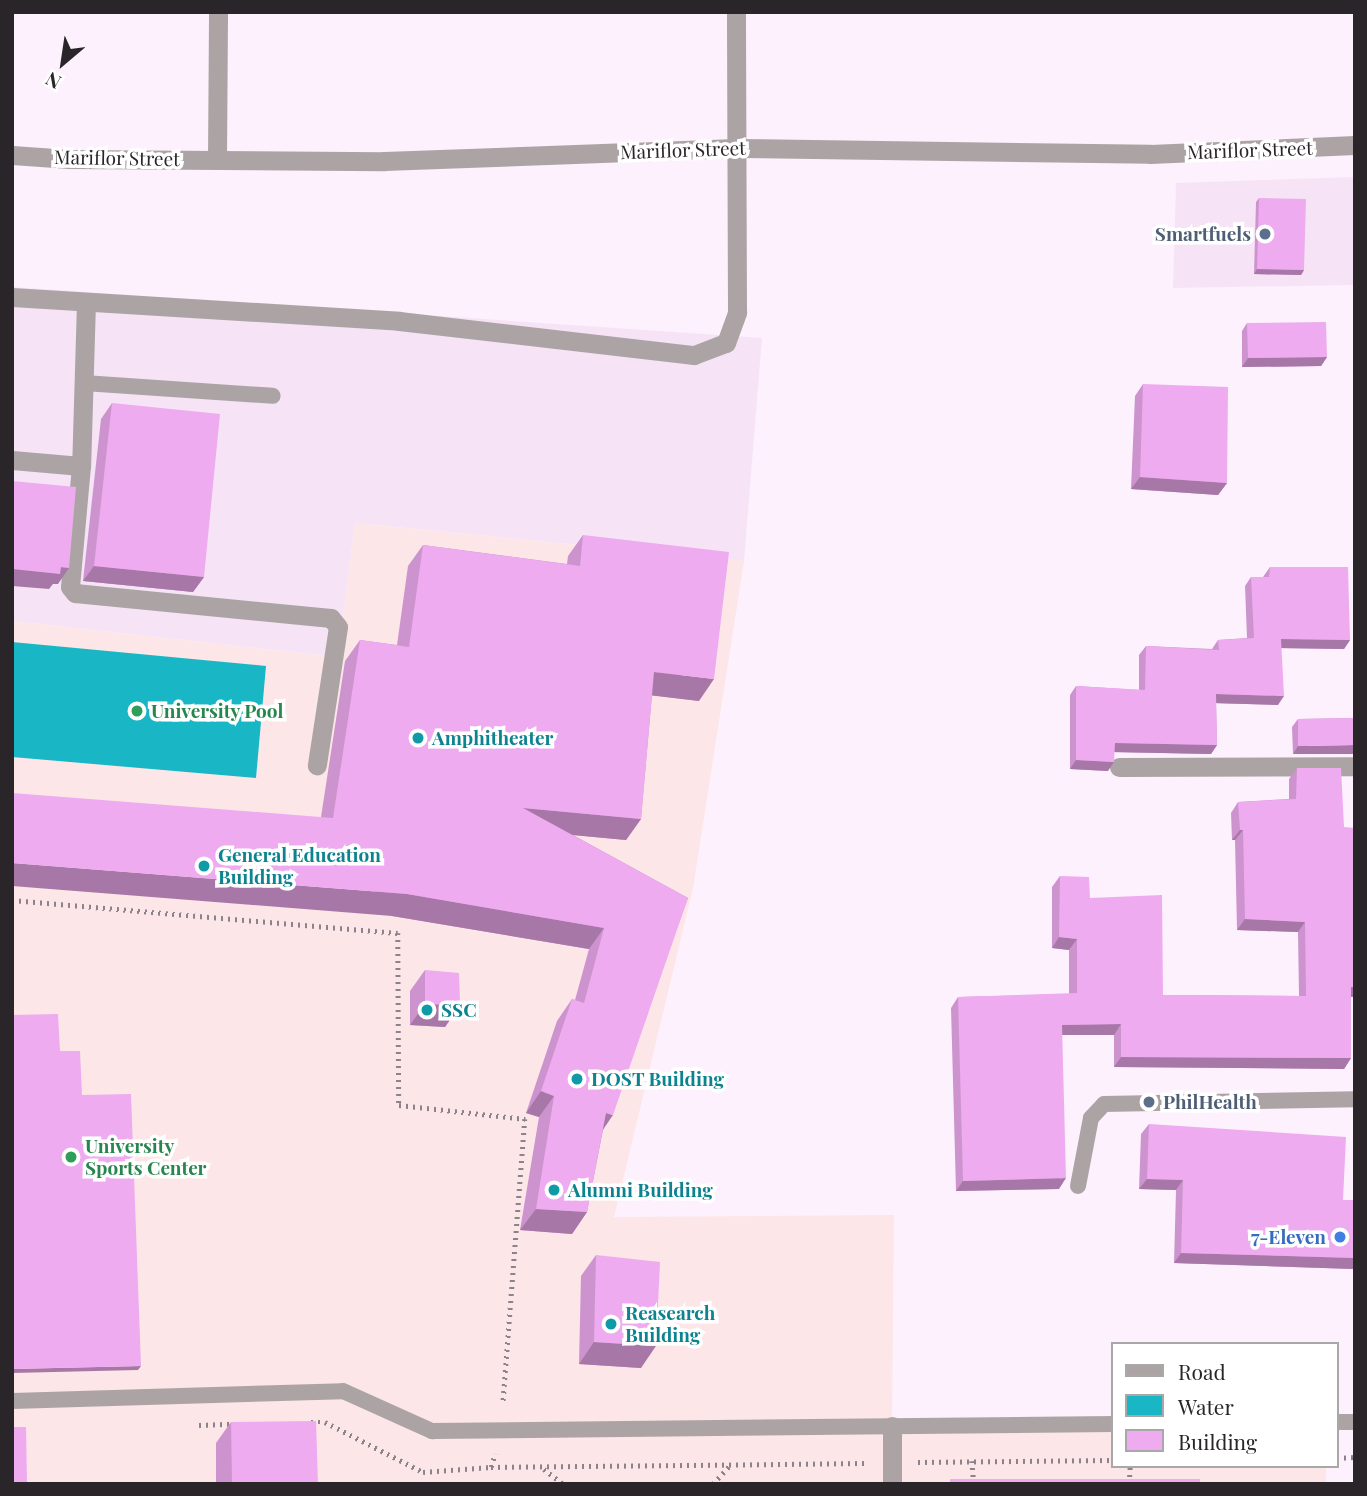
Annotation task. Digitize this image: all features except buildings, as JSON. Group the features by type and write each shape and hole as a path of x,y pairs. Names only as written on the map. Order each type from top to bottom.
{"street":[{"path":"217,160 218,12"},
{"path":"12,297 399,321 694,355 726,343 737,312 736,12"},
{"name":"Mariflor Street","path":"12,155 69,159 384,161 737,148 1150,154 1355,145"},
{"path":"86,302 81,467 68,580 75,593 331,618 338,627 317,765"},
{"path":"12,460 81,467"},
{"path":"1119,767 1355,766"},
{"path":"892,1426 892,1484"}],"lane":[{"path":"84,383 273,396"},
{"path":"1079,1186 1091,1118 1104,1104 1355,1099"},
{"path":"12,1401 343,1391 432,1431 1112,1424"}],"path":[{"path":"12,900 398,933 399,1105 525,1119 501,1432 491,1467"},
{"path":"298,1422 325,1422 423,1472 491,1467 544,1469 1112,1460"},
{"path":"190,1425 244,1424"},
{"path":"972,1461 974,1484"},
{"path":"713,1484 731,1464"},
{"path":"544,1469 559,1483"}],"shaded area":[{"name":"Smartfuels","path":"1355,177 1355,285 1173,288 1176,183"},
{"path":"12,287 762,338 744,561 355,523 338,657 12,621"},
{"path":"355,523 744,561 693,888 614,1217 894,1215 892,1426 1112,1420 1112,1468 1326,1468 1326,1484 12,1484 12,621 338,657"}],"water":[{"name":"University Pool","path":"12,642 266,666 256,778 12,757"}],"place":[{"name":"Smartfuels","path":"1265,234"},
{"name":"University Pool","path":"137,711"},
{"name":"Amphitheater","path":"418,738"},
{"name":"General Education Building","path":"204,866"},
{"name":"SSC","path":"427,1010"},
{"name":"DOST Building","path":"577,1079"},
{"name":"PhilHealth","path":"1149,1102"},
{"name":"University Sports Center","path":"71,1157"},
{"name":"Alumni Building","path":"554,1190"},
{"name":"7-Eleven","path":"1340,1237"},
{"name":"Reasearch Building","path":"611,1324"}]}
